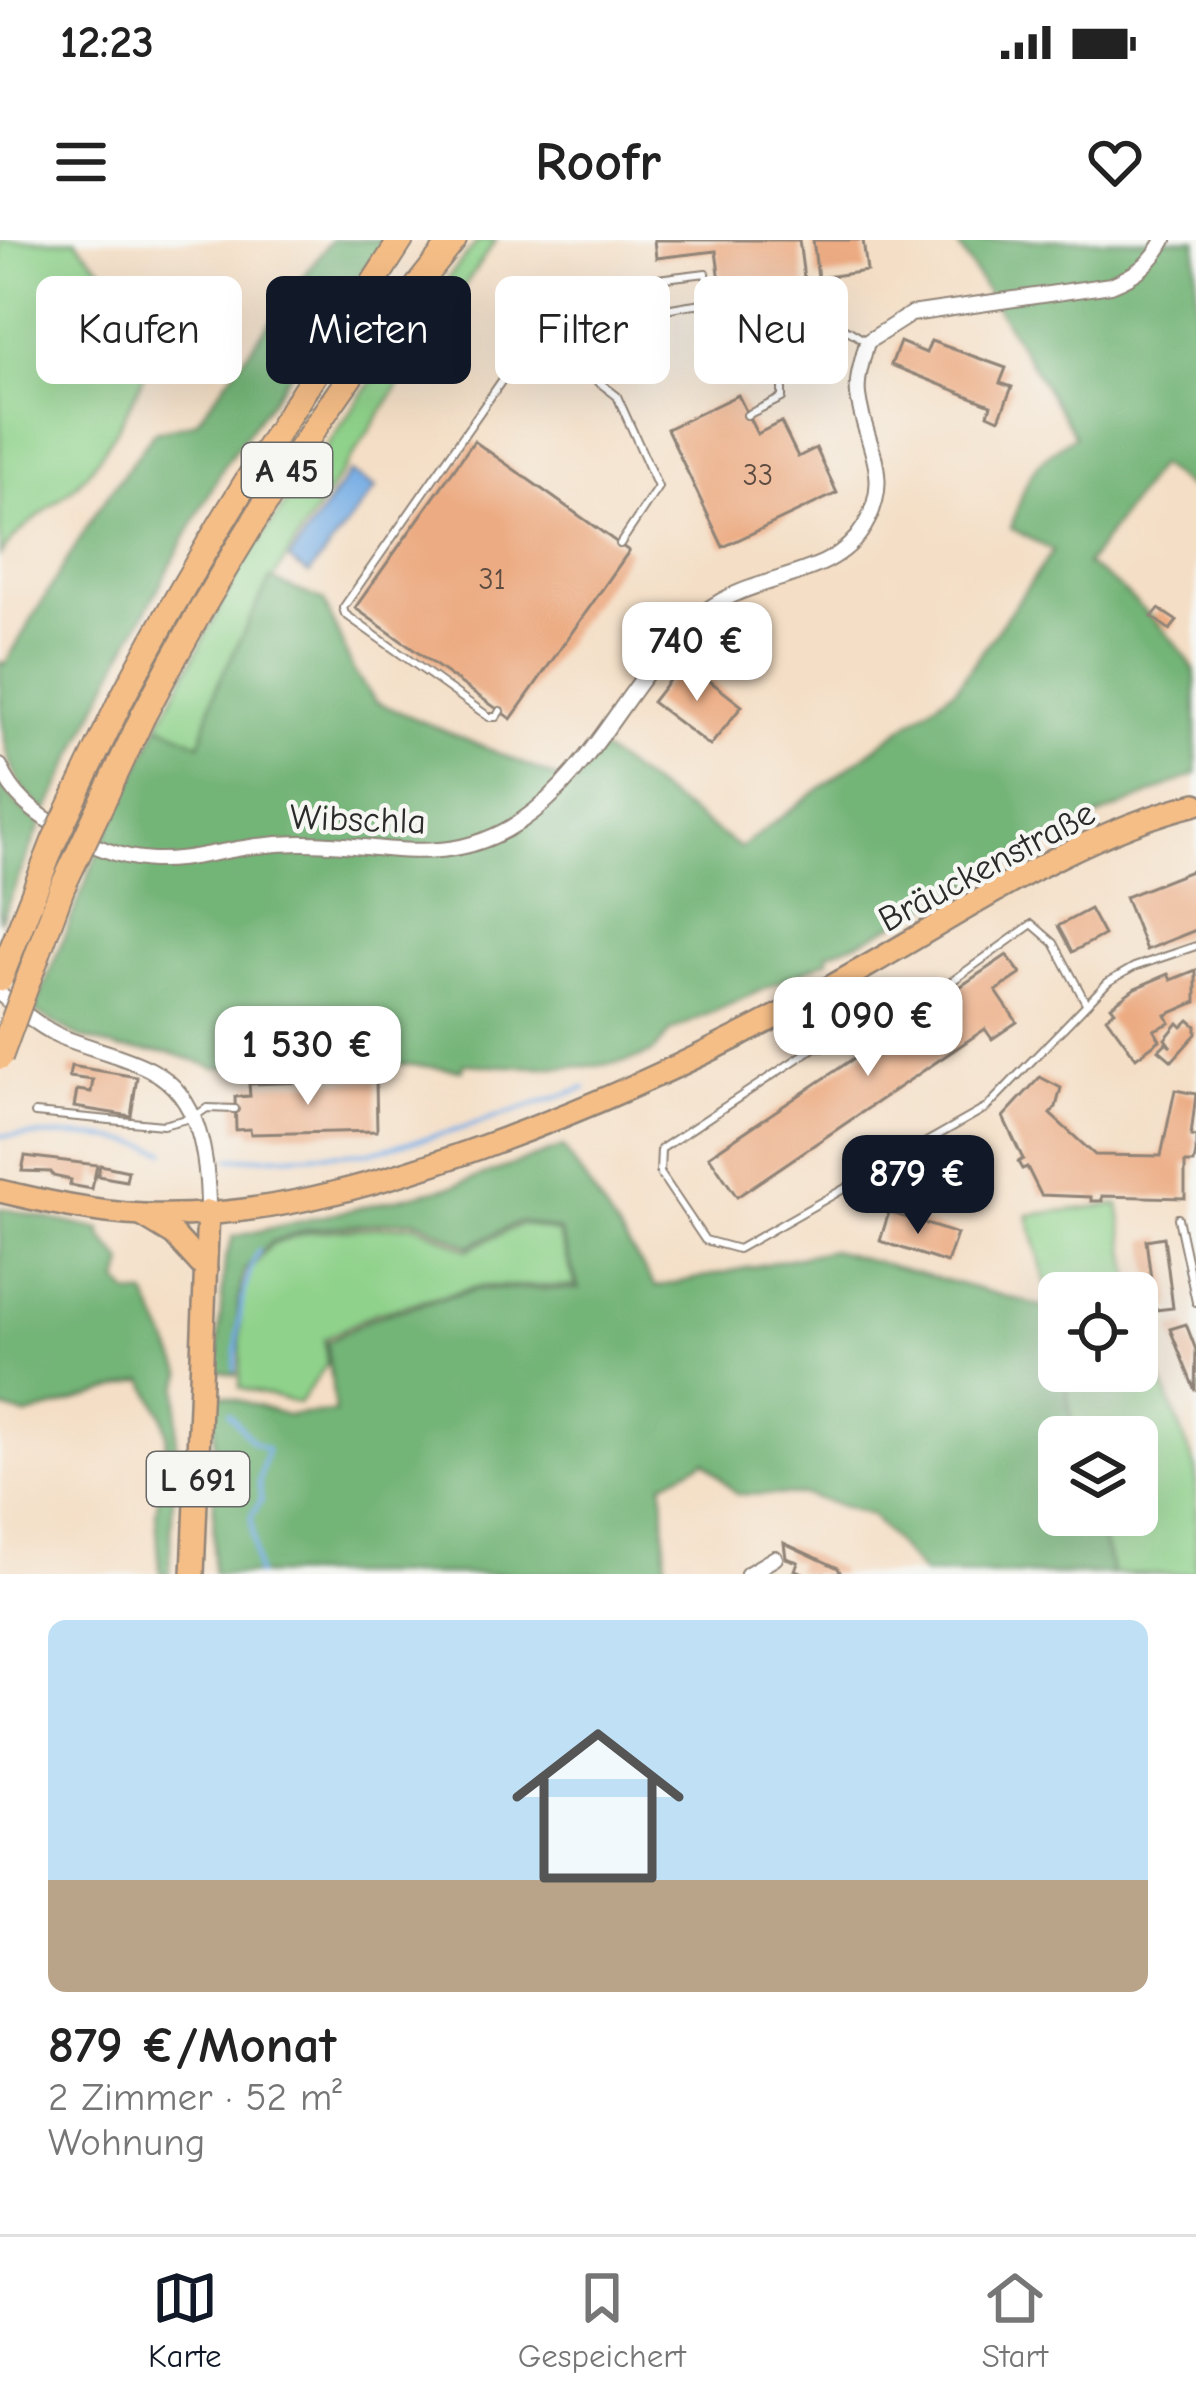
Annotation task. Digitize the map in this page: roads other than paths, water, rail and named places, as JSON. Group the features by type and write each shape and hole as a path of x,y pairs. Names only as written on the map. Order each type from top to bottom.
{"highway":[{"path":"378,276 401,240"},
{"name":"A 45","path":"385,276 414,240"},
{"name":"A 45","path":"425,276 454,240"},
{"path":"435,276 471,240"},
{"name":"A 45","path":"0,979 54,842 118,704 172,601 308,384"},
{"name":"A 45","path":"0,1057 62,887 142,716 194,619 343,384"}],"main road":[{"name":"Bräuckenstraße","path":"0,1191 63,1206 141,1215 304,1202 368,1187 657,1078 800,1005 1090,841 1196,804"},
{"name":"L 691","path":"193,1574 208,1211"},
{"path":"141,1215 174,1234 206,1270"}],"street":[{"path":"867,342 911,314 1111,285 1135,275 1153,260 1164,240"},
{"name":"Wibschla","path":"0,766 10,787 44,819 100,850 139,861 168,862 298,843 423,853 456,849 494,835 537,810 564,783 690,624 743,589 824,563 860,533 873,508 878,482 872,439 858,396 867,342"},
{"path":"0,994 57,1035 153,1071 171,1085 194,1117 208,1185 208,1211"},
{"path":"748,1574 775,1558"}],"lane":[{"path":"670,277 706,276"},
{"path":"848,331 867,342"},
{"path":"499,384 343,608 345,614 489,717 500,711"},
{"path":"601,384 617,396 658,487 620,544"},
{"path":"747,415 782,398 782,384"},
{"path":"1086,1003 1054,943 1032,924 860,1047 815,1047 680,1136 661,1149 660,1173 705,1240 738,1250 986,1108 1108,982 1134,967 1196,946"},
{"path":"35,1112 163,1125 208,1108 236,1109"},
{"path":"1178,1218 1196,1302"}],"water":[{"path":"350,472 376,488 309,574 289,560"}],"waterway":[{"path":"229,1159 370,1152 450,1132 585,1088"},
{"path":"0,1136 105,1138 166,1152"},
{"path":"235,1369 244,1293 259,1250"},
{"path":"229,1413 253,1442 267,1449 259,1482 261,1501 251,1516 257,1574"}]}
